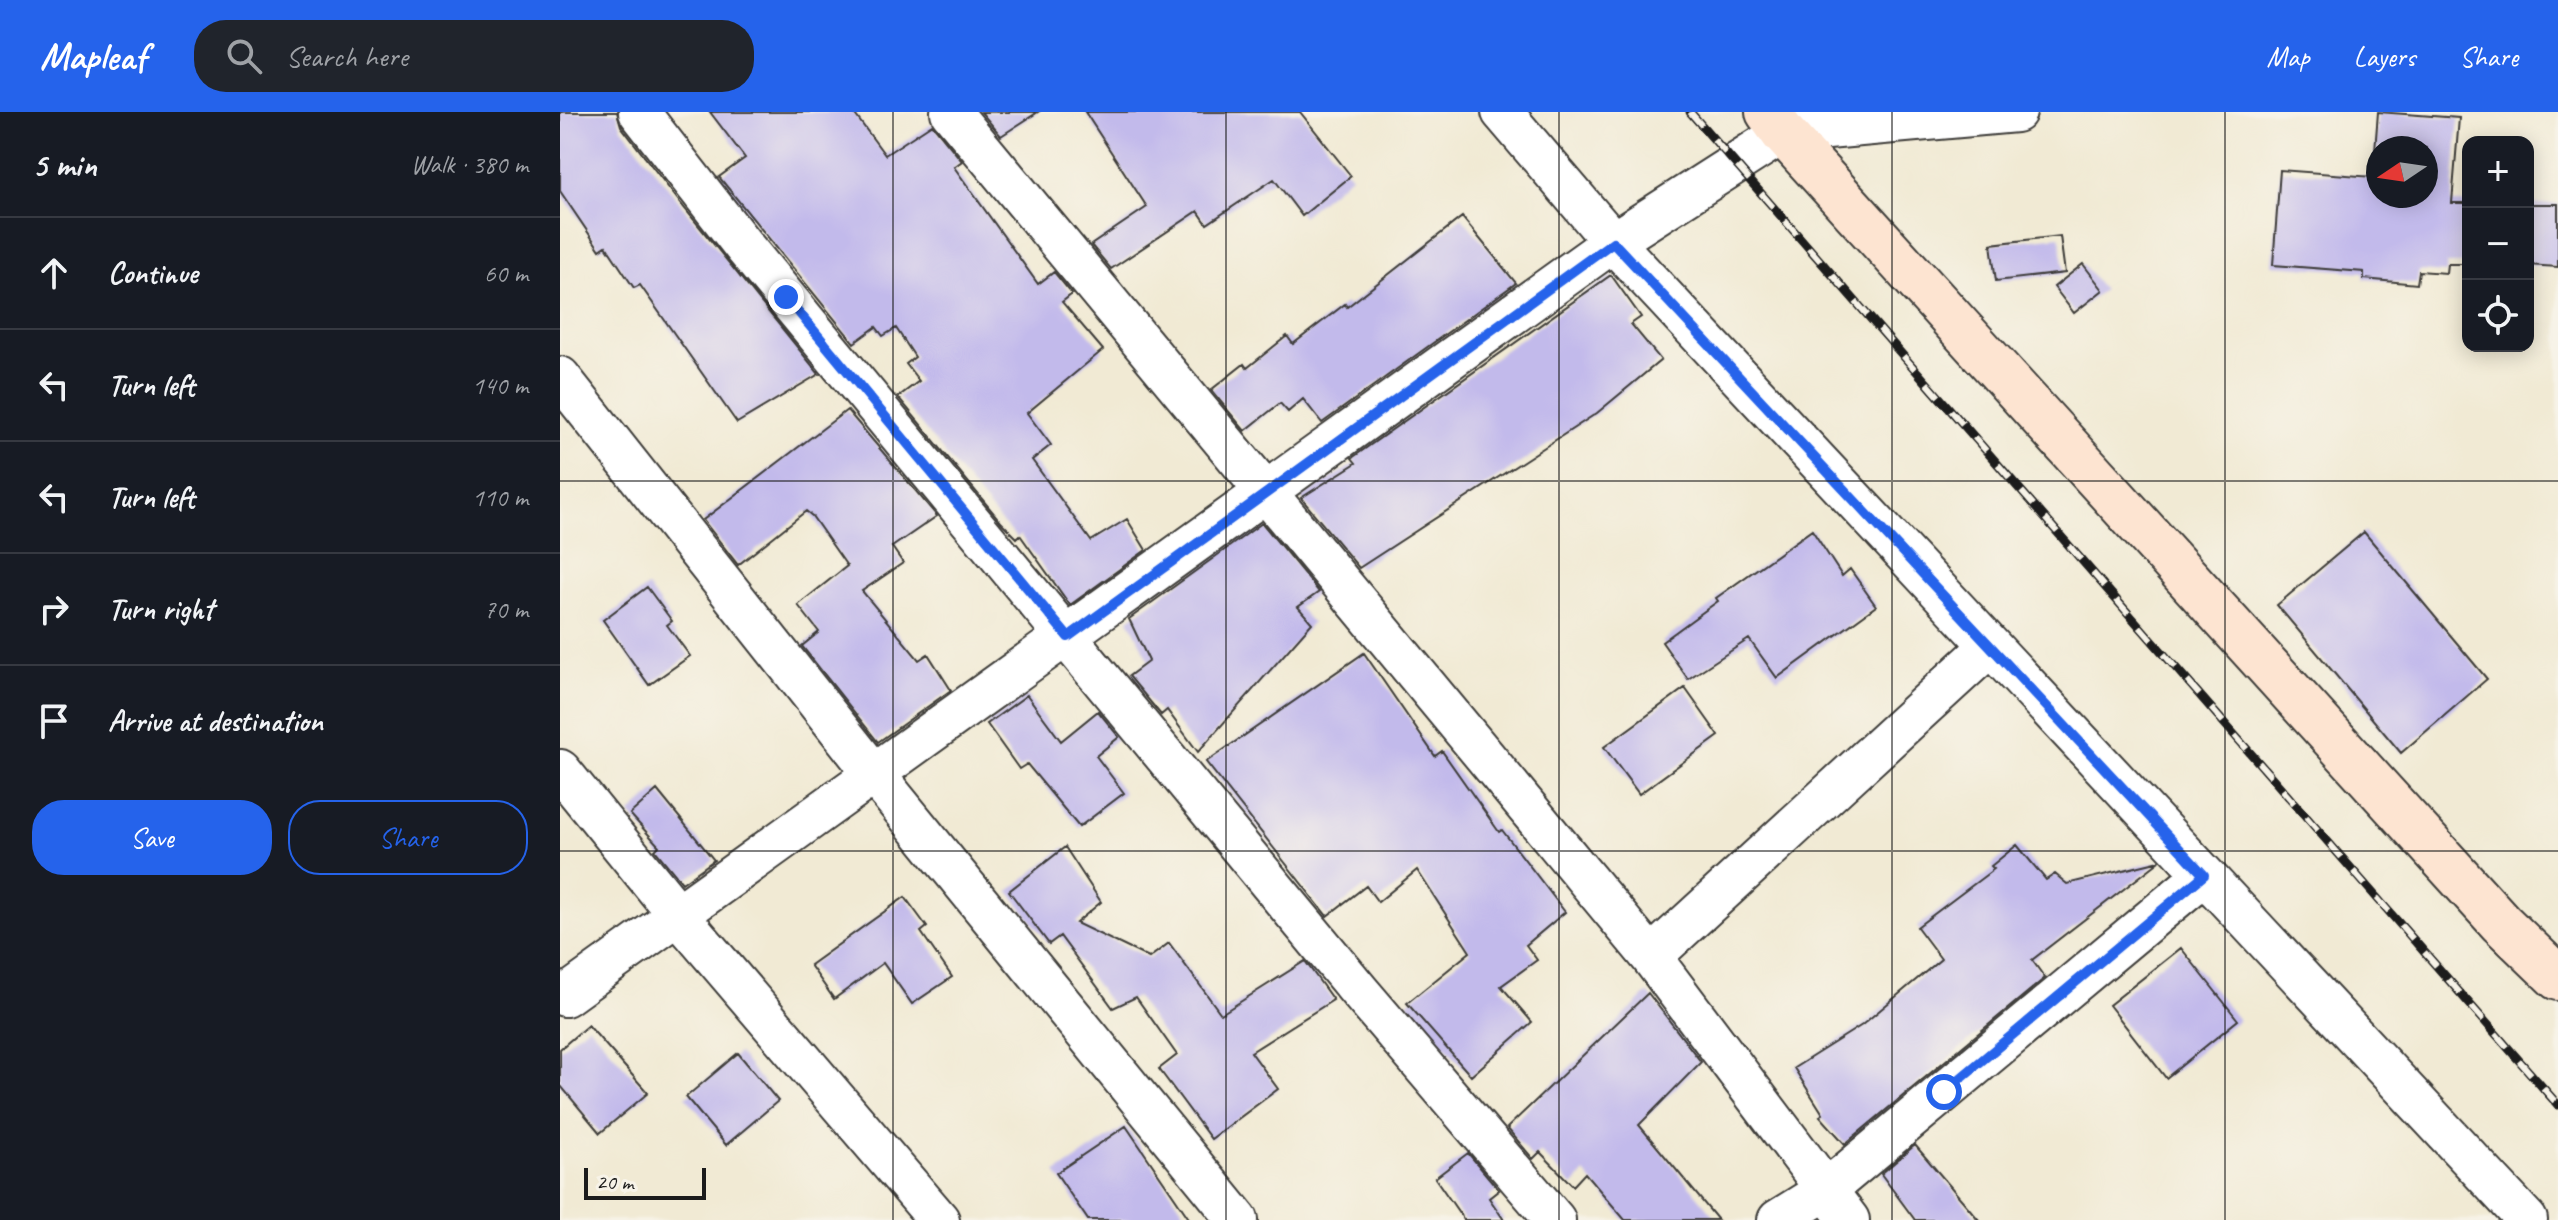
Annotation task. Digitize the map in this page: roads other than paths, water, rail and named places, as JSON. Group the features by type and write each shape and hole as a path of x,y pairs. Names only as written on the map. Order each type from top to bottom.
{"main road":[{"path":"1776,122 2501,923 2558,978"}],"street":[{"path":"639,112 745,248 1359,991 1555,1220"},
{"path":"951,112 1651,957 1838,1205"},
{"path":"1502,112 1613,242 2527,1220"},
{"path":"565,996 1068,637 1776,122 2016,112"},
{"path":"560,377 875,775 1238,1220"},
{"path":"1651,957 1990,646"},
{"path":"560,770 679,916 939,1220"},
{"path":"1778,1220 1838,1205 2204,875"}],"railway":[{"path":"1690,112 2558,1105"}]}
